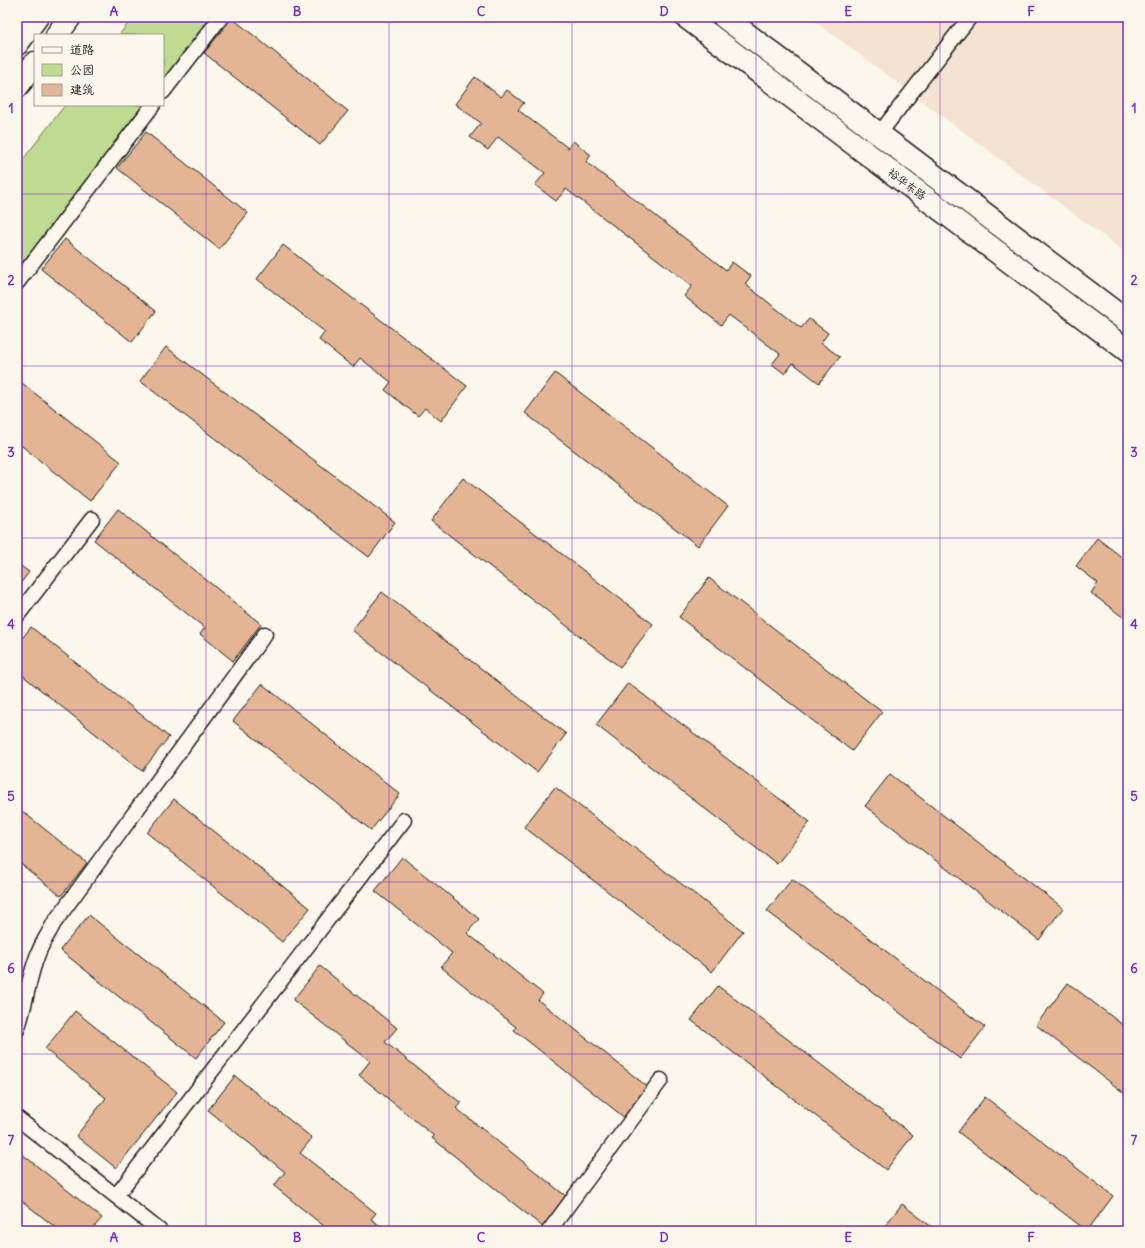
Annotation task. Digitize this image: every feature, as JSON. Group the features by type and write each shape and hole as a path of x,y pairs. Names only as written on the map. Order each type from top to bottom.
{"street":[{"path":"17,44 37,17"},
{"path":"58,34 70,17"},
{"name":"裕华东路","path":"686,17 1128,351"},
{"path":"724,17 1128,322"},
{"path":"17,87 34,65"}],"lane":[{"path":"164,91 221,17"},
{"path":"879,134 970,17"},
{"path":"17,283 152,106"},
{"path":"17,616 92,519"},
{"path":"17,1030 21,1020 29,982 38,954 54,923 265,634"},
{"path":"116,1196 404,820"},
{"path":"549,1231 661,1080"},
{"path":"17,1118 160,1231"}],"shaded area":[{"path":"809,17 1128,17 1128,248 1125,252"}],"green space":[{"path":"133,17 210,17 164,78 164,34 120,34"},
{"path":"64,106 142,106 17,270 17,167"}],"building":[{"path":"232,18 348,111 320,145 204,53"},
{"path":"475,77 501,97 507,90 524,103 518,110 568,148 573,141 591,155 586,162 726,270 732,262 751,276 745,284 801,328 809,319 828,333 821,343 840,357 819,383 793,363 785,374 772,364 780,354 729,315 721,325 684,296 692,286 566,189 556,201 535,185 545,173 498,137 488,150 470,137 481,123 455,104"},
{"path":"146,132 248,213 219,249 117,168"},
{"path":"65,239 156,311 132,342 41,269"},
{"path":"283,245 467,386 441,421 425,408 418,416 385,390 391,382 360,358 353,367 319,340 325,332 257,279"},
{"path":"166,347 395,522 369,557 140,381"},
{"path":"555,373 728,506 698,546 525,413"},
{"path":"17,379 121,462 90,501 17,442"},
{"path":"463,478 653,624 620,667 431,521"},
{"path":"118,509 261,624 233,661 200,634 205,628 94,540"},
{"path":"1097,538 1128,562 1128,621 1091,593 1098,583 1076,566"},
{"path":"17,563 29,572 17,588"},
{"path":"709,578 882,712 852,751 679,617"},
{"path":"382,592 566,734 537,772 352,630"},
{"path":"31,627 169,737 142,771 17,671 17,645"},
{"path":"628,683 810,822 777,864 596,725"},
{"path":"262,684 400,794 371,830 233,721"},
{"path":"890,774 1063,908 1039,940 865,806"},
{"path":"555,787 743,931 712,972 524,827"},
{"path":"174,799 310,908 282,942 147,833"},
{"path":"17,807 87,863 61,896 17,861"},
{"path":"402,857 479,919 467,933 543,994 538,1000 654,1092 630,1122 514,1030 516,1027 441,967 452,953 375,891"},
{"path":"792,879 985,1027 960,1059 767,911"},
{"path":"89,915 224,1022 196,1058 60,950"},
{"path":"320,966 397,1028 385,1042 461,1103 456,1108 572,1201 548,1231 432,1138 434,1136 359,1075 370,1061 293,1000"},
{"path":"1068,983 1128,1029 1128,1096 1036,1025"},
{"path":"718,986 913,1135 886,1170 691,1020"},
{"path":"75,1011 177,1092 116,1168 76,1136 106,1098 45,1049"},
{"path":"235,1076 312,1138 300,1153 376,1213 371,1219 387,1231 330,1231 274,1186 285,1172 208,1110"},
{"path":"985,1097 1113,1196 1087,1231 958,1132"},
{"path":"17,1150 102,1218 93,1228 96,1231 60,1231 17,1197"},
{"path":"902,1204 937,1231 881,1231"}]}
